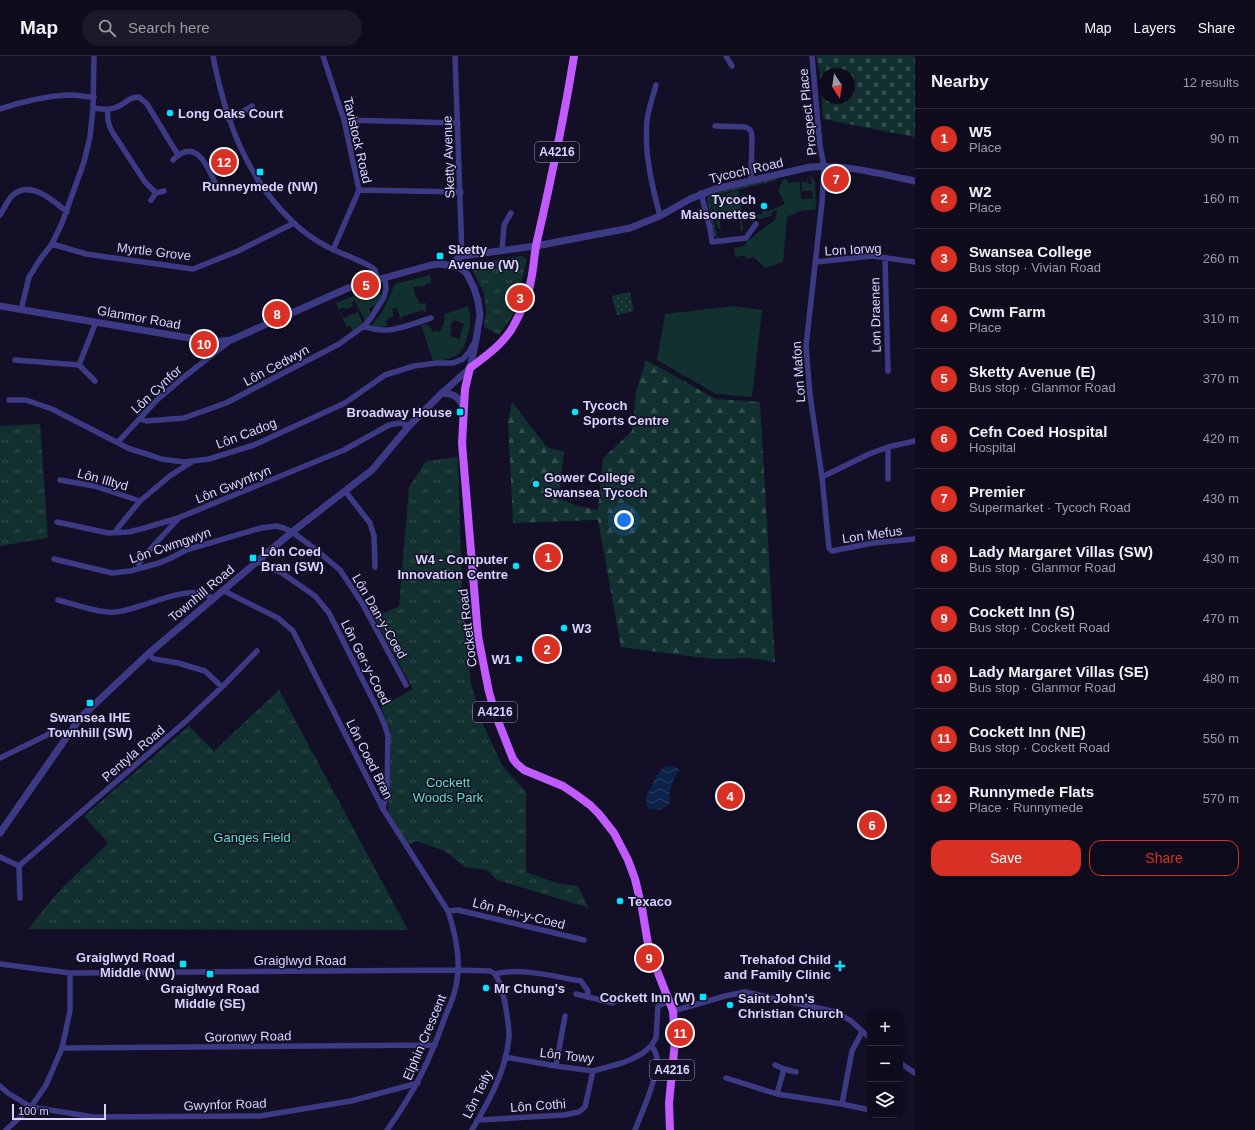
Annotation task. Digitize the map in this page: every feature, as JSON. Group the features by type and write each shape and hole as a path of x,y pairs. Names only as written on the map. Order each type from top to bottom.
{"main road":[{"name":"A4216","path":"467,382 515,325 523,308 531,282 536,246 557,153 574,56"},
{"name":"A4216","path":"470,368 492,351"},
{"name":"Cockett Road","path":"470,368 464,408 462,443 463,462 474,570 478,636 489,692 496,716 513,759 520,767 527,771 563,786 580,797 599,814 616,836 628,860 635,879 642,908 649,950 673,1011 675,1041 669,1103 670,1130"}],"street":[{"path":"21,310 29,277 52,244 67,212 84,162 90,137 93,108 94,56"},
{"path":"213,56 219,88 229,120 245,157 273,200 294,223 308,234 333,250 375,270 377,279"},
{"name":"Tavistock Road","path":"322,56 344,120 360,190 333,250"},
{"name":"Sketty Avenue","path":"455,56 461,192 462,256"},
{"path":"726,56 732,66"},
{"name":"Prospect Place","path":"812,56 820,146 824,166"},
{"path":"656,85 647,120 647,137 652,186 660,216"},
{"path":"0,109 50,97 69,95 94,97"},
{"path":"93,108 108,109 117,107 132,97 139,97 147,104 178,155"},
{"path":"229,120 252,106"},
{"path":"108,109 107,120 109,127 145,182 156,193"},
{"path":"344,120 458,123"},
{"path":"715,126 745,127 749,128 752,132 751,180"},
{"path":"172,160 178,155 188,151 196,153 201,158 218,189"},
{"name":"Tycoch Road","path":"462,256 536,246 630,228 660,216 701,193 810,167 824,166 852,169 915,180"},
{"name":"Lon Mafon","path":"824,166 822,202 806,346 810,396 822,477 829,548 832,551"},
{"path":"0,215 12,196 24,189 34,190 53,199 67,212"},
{"path":"360,190 461,192"},
{"path":"151,200 156,193 164,191"},
{"path":"701,193 712,242 746,238 756,224"},
{"path":"502,251 504,225 511,213"},
{"name":"Myrtle Grove","path":"52,244 86,254 194,268 238,251 294,223"},
{"path":"462,256 452,265 458,267 467,274 476,294 480,308 477,338 470,368"},
{"name":"Lon Iorwg","path":"816,262 873,256 915,262"},
{"name":"Lon Draenen","path":"885,258 888,371"},
{"name":"Glanmor Road","path":"0,306 213,342 231,340 348,288 431,265 452,265"},
{"name":"Lôn Cedwyn","path":"140,419 146,421 184,418 226,403 339,344 364,326 371,318 384,297 386,289 385,277"},
{"path":"364,326 381,331 392,330 431,318"},
{"path":"79,365 96,322"},
{"name":"Lôn Cadog","path":"9,400 26,400 52,409 130,448 161,458 184,462 210,459 254,445 345,403 385,376 414,366 453,362 463,359 477,338"},
{"name":"Lôn Cynfor","path":"118,442 157,400 231,340"},
{"path":"16,360 79,365 95,381"},
{"name":"Townhill Road","path":"0,833 80,718 148,654 222,590 292,532 372,470 409,426 470,368"},
{"path":"442,393 450,393 456,396 464,408"},
{"name":"Lôn Gwynfryn","path":"57,522 108,533 129,532 178,518 344,450 389,425 400,423 409,426"},
{"path":"822,477 869,454 888,447 915,441"},
{"path":"888,447 888,479"},
{"path":"117,532 117,529 140,501 171,475 194,461"},
{"name":"Lôn Illtyd","path":"60,480 94,486 140,501"},
{"path":"346,491 370,523 374,536 375,567"},
{"path":"140,568 139,564 143,556 178,518"},
{"name":"Lôn Cwmgwyn","path":"54,559 112,572 130,571 171,558 186,550 261,528 276,526 292,532"},
{"name":"Lôn Dan-y-Coed","path":"292,532 340,570 362,603 406,685"},
{"name":"Lon Mefus","path":"832,551 873,543 915,539"},
{"name":"Lôn Ger-y-Coed","path":"258,561 267,567 282,573 316,596 329,613 385,726 388,742 384,809"},
{"name":"Lôn Coed Bran","path":"222,590 278,618 293,631 384,809 448,911 454,930 458,970"},
{"path":"58,600 101,611 114,612 131,610 174,595 196,592 205,594 212,599"},
{"name":"Pentyla Road","path":"19,866 186,720 257,651"},
{"path":"148,654 154,660 178,663 204,671 222,686"},
{"path":"0,758 53,732 58,731 67,736"},
{"path":"0,857 19,866 20,898"},
{"name":"Lôn Pen-y-Coed","path":"448,911 458,910 584,940"},
{"name":"Graiglwyd Road","path":"0,964 70,972 458,970 490,971 495,974 520,971 581,981 588,991 587,997"},
{"name":"Elphin Crescent","path":"387,1130 402,1110 418,1083 435,1045 454,993 458,979 458,970"},
{"path":"6,1130 31,1107 46,1084 62,1048 70,1011 70,972"},
{"name":"Lôn Teify","path":"472,1130 495,1088 501,1072 509,1036 503,992 495,974"},
{"path":"673,1011 745,992 836,1012 851,1021 867,1036"},
{"path":"576,994 613,1003"},
{"path":"636,1130 653,1081 657,1061 656,1054 651,1046 657,1034 658,1006 670,1001"},
{"path":"556,1066 565,1016"},
{"path":"842,1104 852,1051 862,1032"},
{"name":"Goronwy Road","path":"62,1048 435,1045"},
{"name":"Lôn Towy","path":"505,1057 593,1071 632,1059 643,1053 651,1046"},
{"path":"775,1065 796,1072"},
{"path":"903,1065 915,1073"},
{"path":"777,1094 784,1069"},
{"name":"Lôn Cothi","path":"478,1120 564,1115 579,1112 584,1107 593,1071"},
{"path":"726,1078 777,1094 867,1109"},
{"name":"Gwynfor Road","path":"31,1107 94,1117 260,1116 351,1101 418,1083"},
{"path":"0,1086 8,1093 31,1107"}],"green space":[{"path":"816,56 915,56 915,137 823,119 822,104 855,104 855,68 819,68 819,70"},
{"path":"807,176 808,184 812,184 810,176 815,181 816,209 801,211 787,217 783,262 765,268 754,257 746,259 745,255 735,256 734,248 744,246 747,241 775,220 777,210 772,212 771,216 760,219 755,217 742,219 743,231 741,231 739,215 730,217 728,211 718,213 721,228 718,229 710,199 738,190 743,216 762,214 762,212 766,210 767,212 785,204 778,190 783,180 787,179 788,183 800,183 801,199 813,199 812,191 802,191 802,182 807,182"},
{"path":"776,178 777,180 711,196 712,215 718,239 714,235 707,199 710,194"},
{"path":"522,256 527,259 513,315 499,335 484,327 486,311 484,294 470,264"},
{"path":"430,275 431,283 425,284 425,286 413,287 419,303 426,303 426,311 424,313 423,310 401,317 401,321 397,308 392,309 394,316 386,320 387,326 382,326 381,328 372,326 382,312 395,284"},
{"path":"378,288 381,296 376,306 369,308 371,313 365,321 355,301 351,303 353,306 345,310 344,307 339,309 344,318 358,312 363,324 353,331 350,326 347,328 336,303"},
{"path":"630,292 634,311 617,315 612,296"},
{"path":"468,306 470,323 467,339 462,350 456,355 433,361 421,325 425,324 430,326 433,332 437,330 438,332 442,329 441,328 444,324 445,314","holes":["455,320 464,324 460,334 460,339 450,335 452,321 454,322"]},
{"path":"734,306 762,310 752,397 716,394 657,360 665,314"},
{"path":"646,360 716,399 760,402 775,662 751,658 717,659 696,657 621,647 598,520 513,523 508,421 512,402 547,447 564,452 559,498 577,506 598,510 603,458 632,431 636,392"},
{"path":"40,424 48,538 0,546 0,426"},
{"name":"Cockett Woods Park","path":"458,457 462,593 471,684 482,722 502,765 526,792 526,872 556,883 578,886 589,908 497,880 487,870 465,867 445,851 416,841 408,845 388,811 391,754 390,731 381,707 413,689 374,618 399,606 409,487 426,461"},
{"name":"Ganges Field","path":"279,690 408,930 28,929 59,891 108,843 84,816 189,726 214,751"}],"water":[{"path":"670,766 676,767 679,770 674,778 669,792 670,798 668,805 660,810 649,809 646,800 650,788 662,769"}],"place":[{"name":"Long Oaks Court","path":"170,113"},
{"name":"Runnymede Flats","path":"224,162"},
{"name":"Runneymede (NW)","path":"260,172"},
{"name":"Premier","path":"836,179"},
{"name":"Tycoch Maisonettes","path":"764,206"},
{"name":"Sketty Avenue (W)","path":"440,256"},
{"name":"Sketty Avenue (E)","path":"366,285"},
{"name":"Swansea College","path":"520,298"},
{"name":"Lady Margaret Villas (SW)","path":"277,314"},
{"name":"Lady Margaret Villas (SE)","path":"204,344"},
{"name":"Broadway House","path":"460,412"},
{"name":"Tycoch Sports Centre","path":"575,412"},
{"name":"Gower College Swansea Tycoch","path":"536,484"},
{"name":"W5","path":"548,557"},
{"name":"Lôn Coed Bran (SW)","path":"253,558"},
{"name":"W4 - Computer Innovation Centre","path":"516,566"},
{"name":"W3","path":"564,628"},
{"name":"W2","path":"547,649"},
{"name":"W1","path":"519,659"},
{"name":"Swansea IHE Townhill (SW)","path":"90,703"},
{"name":"Cwm Farm","path":"730,796"},
{"name":"Cefn Coed Hospital","path":"872,825"},
{"name":"Texaco","path":"620,901"},
{"name":"Cockett Inn (S)","path":"649,958"},
{"name":"Graiglwyd Road Middle (NW)","path":"183,964"},
{"name":"Trehafod Child and Family Clinic","path":"840,966"},
{"name":"Graiglwyd Road Middle (SE)","path":"210,974"},
{"name":"Mr Chung's","path":"486,988"},
{"name":"Cockett Inn (W)","path":"703,997"},
{"name":"Saint John's Christian Church","path":"730,1005"},
{"name":"Cockett Inn (NE)","path":"680,1033"}]}
